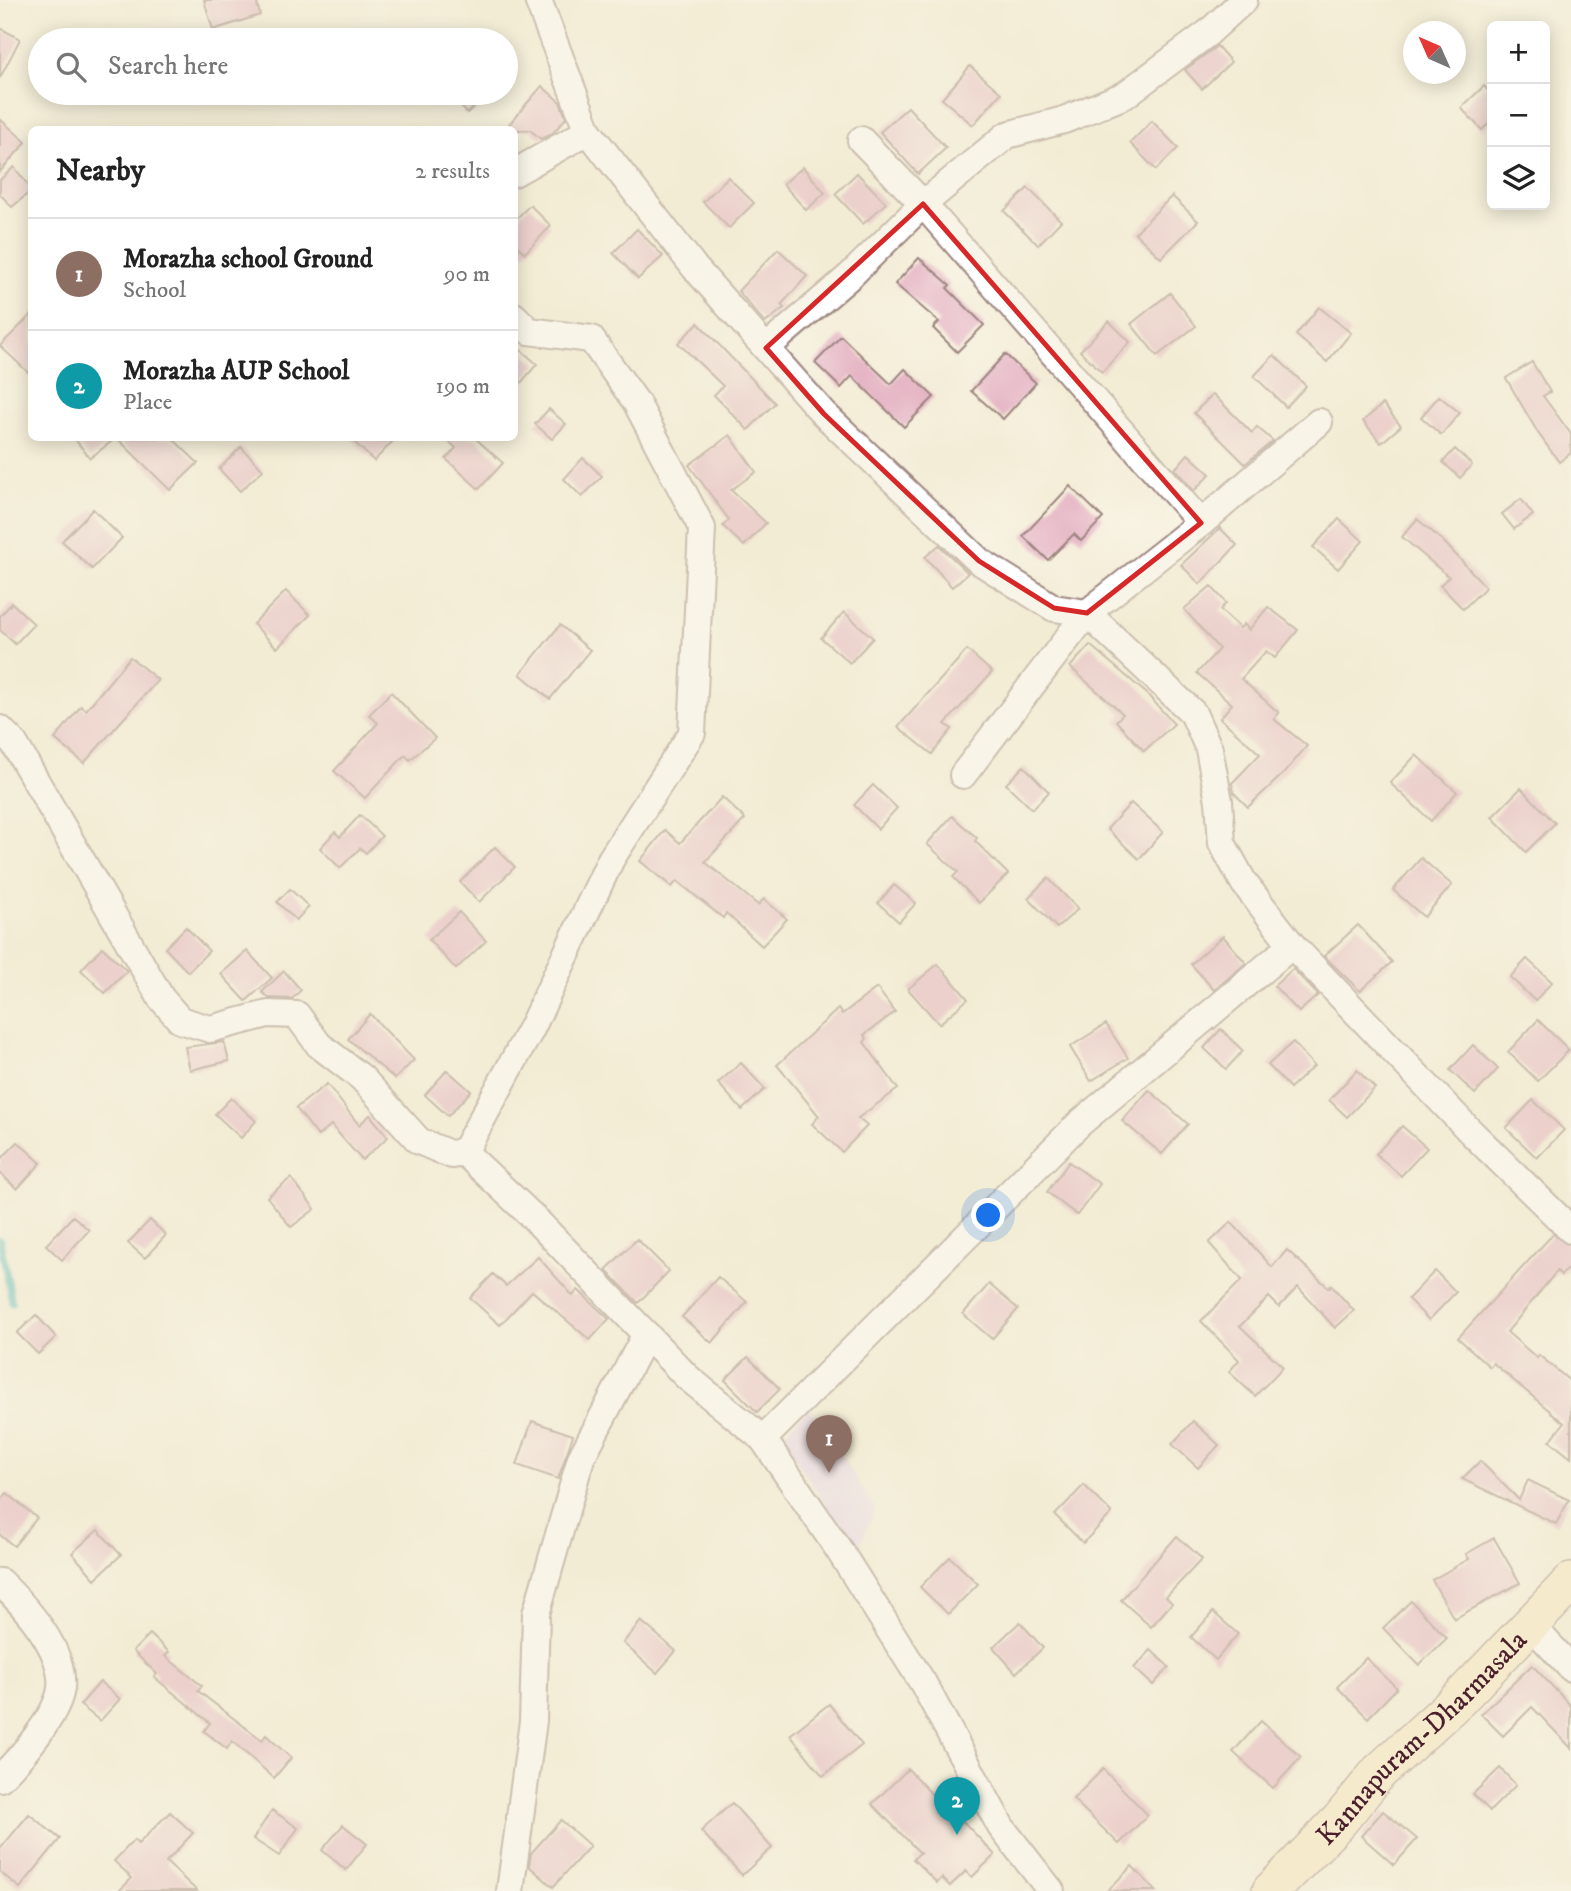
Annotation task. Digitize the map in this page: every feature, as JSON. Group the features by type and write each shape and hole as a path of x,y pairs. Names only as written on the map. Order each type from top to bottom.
{"main road":[{"name":"Kannapuram-Dharmasala","path":"1271,1891 1340,1820 1380,1772 1460,1698 1571,1582"}],"street":[{"path":"538,0 588,131 695,268 824,414 979,561 1054,608 1087,613 1193,713 1209,749 1219,801 1222,843 1244,883 1292,945 1471,1132 1571,1230"},
{"path":"766,348 850,276 923,204 1007,135 1064,120 1125,95 1208,33 1244,0"},
{"path":"518,171 588,131"},
{"path":"861,140 923,204 1201,523"},
{"path":"518,320 529,331 591,339 636,402 702,528 692,733 611,859 532,1027 464,1152 535,1219 687,1377 763,1439 839,1550 923,1683 1001,1827 1051,1891"},
{"path":"963,775 1087,613 1201,523 1319,422"},
{"path":"0,729 14,743 161,998 180,1020 211,1029 268,1014 297,1015 318,1045 362,1078 419,1141 452,1155 466,1149"},
{"path":"763,1439 1079,1124 1292,945"},
{"path":"510,1891 533,1721 536,1614 582,1458 646,1334"},
{"path":"0,1582 46,1638 59,1666 61,1689 42,1728 19,1760 0,1778"},
{"path":"1531,1625 1571,1668"}],"highlighted area":[{"path":"923,204 1201,523 1087,613 1054,608 979,561 824,414 766,348"}],"shaded area":[{"path":"809,1406 876,1509 856,1552 782,1437"}],"building":[{"path":"204,0 256,0 260,15 212,28"},
{"path":"0,28 20,39 0,78"},
{"path":"1217,46 1231,62 1202,89 1185,70"},
{"path":"970,66 1001,93 973,125 942,99"},
{"path":"542,86 560,102 566,118 553,133 541,139 530,130 507,126"},
{"path":"1484,86 1487,89 1487,125 1482,130 1461,108"},
{"path":"460,105 477,105 467,113"},
{"path":"908,107 946,148 918,174 880,132"},
{"path":"0,119 26,142 0,172"},
{"path":"1152,121 1178,148 1156,170 1130,143"},
{"path":"14,167 28,185 28,193 12,207 0,194 0,180"},
{"path":"803,167 825,193 806,210 783,184"},
{"path":"857,173 886,203 863,224 835,194"},
{"path":"728,177 754,203 729,228 703,202"},
{"path":"1028,188 1061,221 1038,245 1004,211"},
{"path":"1172,196 1198,221 1161,258 1135,233"},
{"path":"530,205 551,226 525,253 518,247 518,217"},
{"path":"637,229 663,256 638,279 613,253"},
{"path":"778,249 807,276 781,305 784,308 765,323 738,291"},
{"path":"919,258 950,285 947,288 984,325 957,352 933,328 939,322 895,284"},
{"path":"1170,293 1196,326 1157,356 1131,324"},
{"path":"1319,307 1351,333 1327,362 1296,335"},
{"path":"28,318 28,372 0,346"},
{"path":"1109,321 1130,342 1102,372 1080,351"},
{"path":"698,323 775,403 748,430 714,395 723,386 678,343"},
{"path":"841,336 891,384 905,369 934,397 904,427 852,376 841,388 815,363"},
{"path":"518,347 537,364 518,386"},
{"path":"1005,354 1036,383 1003,419 971,391"},
{"path":"1274,355 1306,386 1286,407 1254,376"},
{"path":"1532,362 1550,392 1543,396 1571,434 1571,453 1559,462 1538,433 1506,378"},
{"path":"1213,394 1252,433 1257,427 1273,441 1245,464 1194,413"},
{"path":"1439,396 1460,413 1441,435 1421,417"},
{"path":"1383,404 1401,426 1381,443 1363,421"},
{"path":"549,409 566,424 552,439 535,424"},
{"path":"730,435 756,472 731,490 766,523 744,546 723,526 729,520 689,465"},
{"path":"76,441 112,441 90,458"},
{"path":"120,441 175,441 198,463 170,490"},
{"path":"353,441 393,441 374,461"},
{"path":"448,441 478,441 503,463 479,489 446,459 456,448"},
{"path":"241,447 263,470 240,491 219,469"},
{"path":"1455,449 1472,465 1460,478 1443,462"},
{"path":"1188,454 1210,474 1194,491 1175,469"},
{"path":"583,458 602,476 582,497 564,479"},
{"path":"1070,486 1103,518 1081,541 1074,534 1048,560 1023,536"},
{"path":"1521,499 1533,515 1514,529 1502,514"},
{"path":"93,509 122,538 92,569 62,541"},
{"path":"1339,519 1363,541 1338,569 1313,547"},
{"path":"1417,519 1442,540 1486,587 1463,609 1440,585 1449,577 1402,537"},
{"path":"1220,528 1237,545 1200,584 1181,565"},
{"path":"939,545 968,573 952,587 925,557"},
{"path":"1211,586 1226,603 1220,610 1240,628 1244,624 1249,630 1268,607 1298,630 1275,658 1266,651 1241,679 1279,713 1274,719 1307,746 1285,772 1248,807 1234,793 1232,783 1260,754 1220,718 1232,704 1197,673 1219,649 1184,609"},
{"path":"286,591 310,615 277,648 253,624"},
{"path":"12,603 34,624 15,644 0,630 0,616"},
{"path":"844,612 873,638 850,663 821,638"},
{"path":"560,625 590,650 550,699 520,674"},
{"path":"1090,645 1146,693 1174,724 1144,751 1116,721 1123,714 1070,667"},
{"path":"967,650 992,672 945,724 952,729 932,754 898,727"},
{"path":"130,657 158,680 84,763 55,739 81,706 86,710"},
{"path":"391,692 435,738 410,760 405,755 365,798 334,771 378,723 369,715"},
{"path":"1416,755 1457,792 1431,821 1390,783"},
{"path":"1024,766 1049,792 1032,809 1006,784"},
{"path":"873,785 897,808 878,829 854,805"},
{"path":"1521,788 1555,823 1526,852 1492,817"},
{"path":"722,797 745,819 705,862 758,905 764,899 787,919 762,946 726,913 723,918 677,881 672,887 640,861 665,830 680,843"},
{"path":"1131,803 1163,832 1139,859 1107,829"},
{"path":"360,815 382,836 366,853 360,848 340,868 320,848 335,832 340,837"},
{"path":"952,816 977,838 975,841 1008,874 979,903 953,877 958,872 927,844"},
{"path":"495,847 515,867 479,902 460,882"},
{"path":"1421,858 1452,885 1424,917 1393,890"},
{"path":"1048,878 1078,909 1057,928 1028,898"},
{"path":"894,885 916,903 899,922 878,903"},
{"path":"290,889 309,907 296,920 277,902"},
{"path":"459,912 486,941 456,969 429,940"},
{"path":"1358,925 1392,962 1360,991 1324,956"},
{"path":"186,927 209,951 188,972 165,948"},
{"path":"1223,936 1246,963 1214,990 1191,964"},
{"path":"102,947 127,971 105,993 81,970"},
{"path":"247,951 272,978 246,1001 221,974"},
{"path":"1527,959 1552,982 1535,1001 1510,977"},
{"path":"938,964 968,999 939,1024 908,989"},
{"path":"1293,969 1318,995 1299,1012 1274,986"},
{"path":"284,971 301,990 292,999 269,998 262,992"},
{"path":"877,988 895,1012 864,1035 867,1039 864,1042 898,1089 858,1118 867,1126 842,1152 812,1124 819,1116 777,1065 838,1009 842,1014"},
{"path":"370,1014 414,1060 395,1079 348,1039"},
{"path":"1538,1020 1569,1050 1538,1081 1508,1052"},
{"path":"1106,1024 1128,1058 1091,1081 1070,1047"},
{"path":"1221,1029 1243,1051 1226,1069 1204,1048"},
{"path":"224,1042 229,1061 190,1070 185,1047"},
{"path":"1293,1042 1314,1066 1290,1088 1268,1065"},
{"path":"1473,1045 1498,1069 1475,1094 1450,1070"},
{"path":"741,1063 765,1089 742,1110 718,1083"},
{"path":"447,1070 471,1091 448,1116 425,1095"},
{"path":"1357,1070 1375,1088 1347,1117 1329,1100"},
{"path":"327,1084 359,1125 370,1115 388,1137 362,1160 331,1125 318,1136 296,1108"},
{"path":"1149,1090 1188,1124 1162,1154 1122,1121"},
{"path":"231,1098 256,1121 241,1138 215,1114"},
{"path":"1533,1100 1564,1130 1537,1158 1506,1128"},
{"path":"1402,1126 1427,1148 1401,1176 1376,1154"},
{"path":"18,1142 41,1163 17,1189 0,1173 0,1160"},
{"path":"1069,1162 1100,1184 1077,1215 1047,1192"},
{"path":"291,1178 315,1209 291,1227 267,1197"},
{"path":"73,1216 89,1230 62,1260 46,1245"},
{"path":"150,1220 166,1235 145,1258 128,1243"},
{"path":"1231,1222 1272,1267 1287,1250 1329,1288 1331,1285 1354,1311 1335,1328 1298,1287 1279,1307 1269,1297 1240,1326 1283,1367 1255,1396 1229,1372 1239,1360 1201,1321 1242,1280 1209,1243"},
{"path":"1553,1234 1571,1245 1571,1265 1561,1275 1557,1271 1507,1332 1571,1382 1571,1458 1550,1441 1564,1423 1493,1363 1490,1367 1458,1338"},
{"path":"637,1239 669,1271 638,1303 606,1270"},
{"path":"538,1257 573,1296 578,1290 609,1319 590,1340 532,1291 500,1325 470,1298 493,1274 506,1286"},
{"path":"1435,1271 1456,1292 1429,1320 1408,1299"},
{"path":"718,1277 747,1302 712,1343 682,1317"},
{"path":"989,1284 1018,1309 992,1339 963,1314"},
{"path":"36,1315 56,1337 38,1354 17,1333"},
{"path":"748,1357 780,1389 757,1412 725,1380"},
{"path":"532,1421 573,1435 558,1479 517,1465"},
{"path":"1193,1421 1219,1445 1198,1468 1172,1444"},
{"path":"1480,1461 1519,1500 1528,1480 1569,1500 1556,1524 1462,1479"},
{"path":"1084,1485 1112,1513 1083,1543 1055,1515"},
{"path":"7,1493 37,1518 14,1546 0,1535 0,1502"},
{"path":"98,1530 121,1555 95,1579 72,1553"},
{"path":"1177,1536 1202,1559 1166,1597 1172,1603 1151,1627 1121,1600"},
{"path":"1494,1538 1520,1583 1454,1619 1432,1580 1469,1559 1466,1554"},
{"path":"950,1557 978,1584 948,1614 920,1587"},
{"path":"1411,1601 1447,1638 1419,1665 1383,1628"},
{"path":"1213,1612 1238,1634 1216,1660 1191,1637"},
{"path":"641,1621 676,1651 657,1673 623,1643"},
{"path":"1020,1622 1043,1648 1016,1673 993,1647"},
{"path":"150,1634 169,1652 165,1656 202,1686 198,1691 262,1740 266,1735 291,1758 274,1778 232,1741 227,1749 204,1731 210,1723 154,1677 157,1674 133,1651"},
{"path":"1151,1650 1169,1667 1153,1685 1134,1668"},
{"path":"1366,1658 1397,1688 1368,1718 1337,1687"},
{"path":"1532,1665 1571,1706 1571,1748 1532,1707 1503,1736 1481,1714"},
{"path":"100,1682 120,1699 100,1721 80,1705"},
{"path":"829,1704 862,1745 823,1776 790,1735"},
{"path":"1261,1721 1301,1757 1273,1788 1233,1752"},
{"path":"1500,1768 1516,1785 1490,1811 1473,1794"},
{"path":"908,1769 955,1819 958,1816 995,1855 972,1877 966,1871 950,1886 942,1878 937,1883 913,1859 920,1853 872,1804"},
{"path":"1103,1769 1148,1815 1119,1844 1073,1799"},
{"path":"732,1803 772,1848 742,1875 701,1831"},
{"path":"272,1810 298,1828 279,1856 253,1839"},
{"path":"1383,1811 1417,1839 1394,1865 1361,1836"},
{"path":"170,1812 193,1833 166,1862 197,1891 119,1891 132,1878 114,1861 134,1840 138,1844"},
{"path":"29,1814 60,1839 20,1888 0,1872 0,1849"},
{"path":"561,1820 590,1846 553,1887 529,1866 531,1853"},
{"path":"343,1825 367,1844 346,1870 322,1850"},
{"path":"1132,1866 1156,1891 1107,1891"}],"waterway":[{"path":"0,1240 12,1302"}],"place":[{"name":"Morazha school Ground","path":"829,1473"},
{"name":"Morazha AUP School","path":"957,1835"}]}
